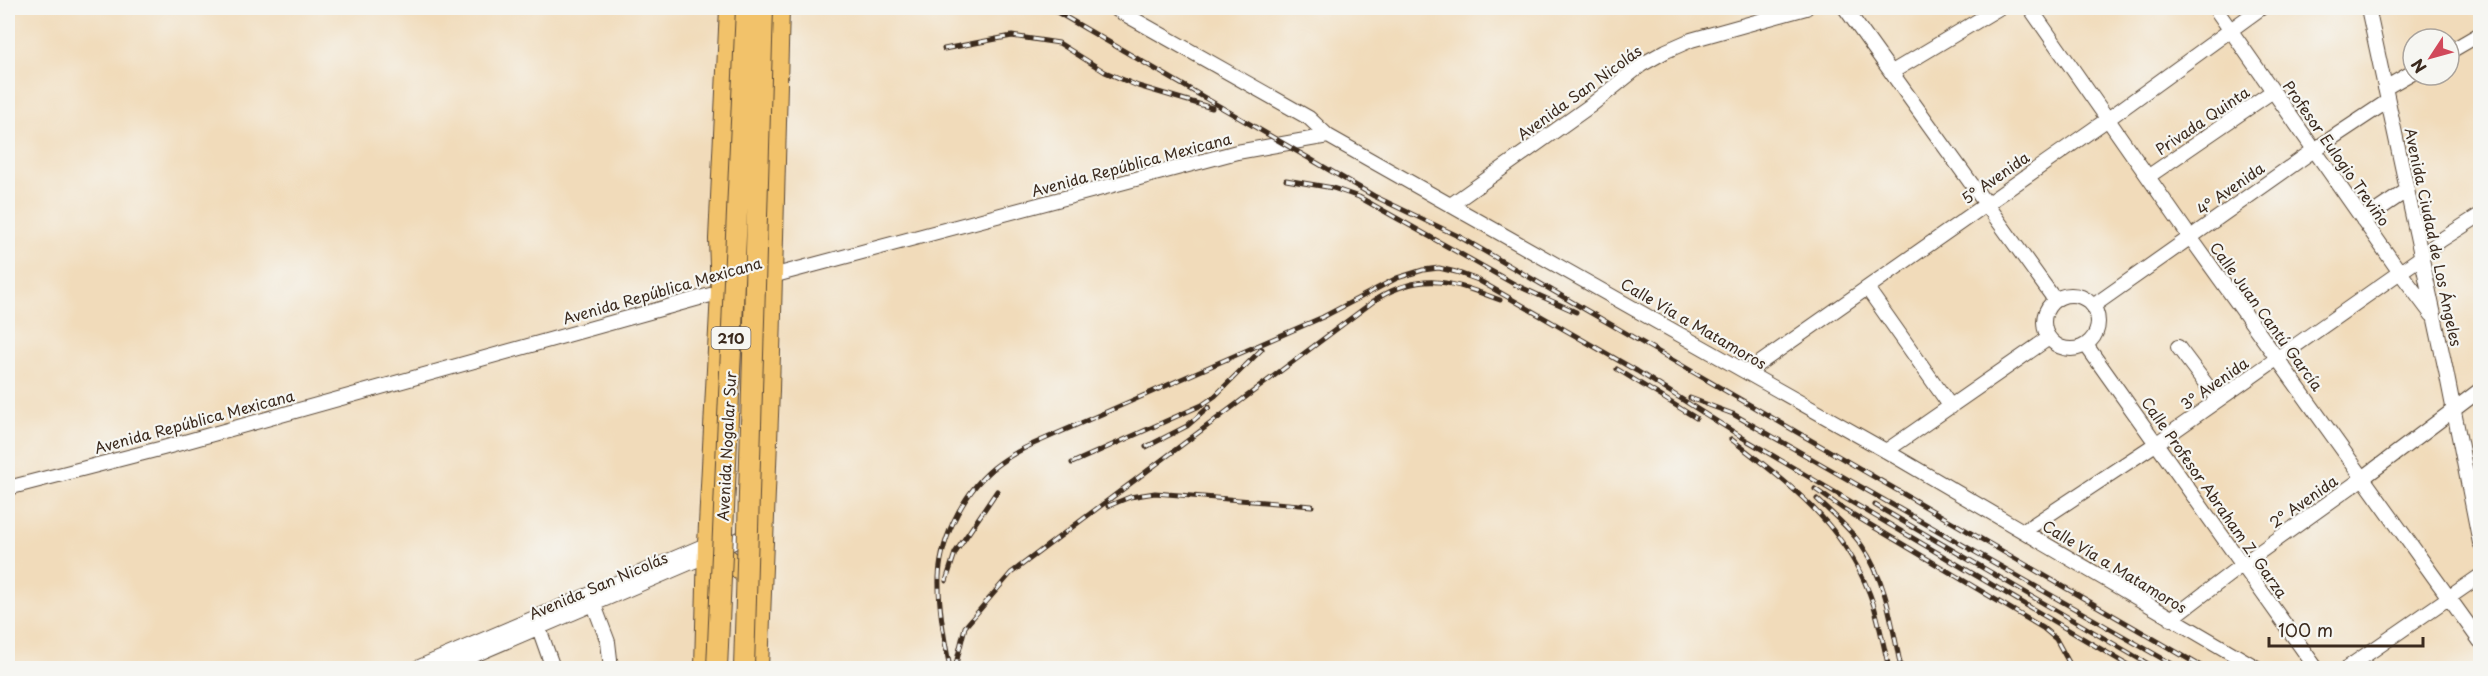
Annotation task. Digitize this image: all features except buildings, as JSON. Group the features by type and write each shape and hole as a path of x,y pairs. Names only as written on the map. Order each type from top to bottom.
{"highway":[{"path":"705,669 712,549 721,292 720,239 730,8"},
{"name":"Avenida Nogalar Sur","path":"717,669 746,8"},
{"name":"Avenida Nogalar Sur","path":"744,669 764,8"},
{"path":"758,669 769,390 772,194 779,8"},
{"path":"723,185 734,201 746,207 759,205 772,194"},
{"path":"720,239 738,263 772,276"},
{"path":"721,292 748,305 759,317 770,336"},
{"path":"718,372 730,368 753,372 769,390"},
{"path":"712,549 749,577 762,602"},
{"path":"708,587 732,585 762,602"}],"street":[{"name":"Calle Vía a Matamoros","path":"1114,8 1309,118 1328,136 1886,451 2257,669"},
{"name":"Avenida San Nicolás","path":"1452,204 1590,106 1641,65 1691,40 1806,8"},
{"path":"1845,8 2055,300"},
{"path":"1892,72 1999,8"},
{"name":"Calle Juan Cantú García","path":"2030,8 2190,237 2481,641"},
{"name":"Profesor Eulogio Treviño","path":"2215,8 2398,271 2433,316"},
{"name":"5° Avenida","path":"1747,372 2108,119 2261,8"},
{"name":"Avenida Ciudad de Los Ángeles","path":"2368,8 2481,543"},
{"path":"2461,45 2481,34"},
{"name":"4° Avenida","path":"2093,306 2314,150 2401,82"},
{"name":"Privada Quinta","path":"2149,176 2273,91"},
{"name":"Avenida República Mexicana","path":"8,488 163,448 772,276 1238,153 1328,136"},
{"path":"2363,220 2406,191"},
{"name":"3° Avenida","path":"2024,531 2157,443 2398,271 2420,258 2441,240 2481,215"},
{"path":"1867,288 1951,406"},
{"path":"2071,295 2079,296 2093,306 2098,322 2093,339 2086,345 2077,349 2067,349 2058,346 2049,338 2044,323 2045,314 2055,300 2071,295"},
{"path":"1886,451 2049,338"},
{"name":"Calle Profesor Abraham Z. Garza","path":"2086,345 2316,669"},
{"path":"2178,347 2218,400"},
{"name":"2° Avenida","path":"2171,619 2242,564 2481,390"},
{"name":"Avenida San Nicolás","path":"417,669 451,664 537,623 764,527"},
{"name":"Avenida San Nicolás","path":"537,623 594,605 712,549"},
{"path":"2347,669 2481,576"},
{"path":"594,605 608,642 611,669"},
{"path":"537,623 553,669"}],"railway":[{"path":"930,10 943,8"},
{"path":"1050,8 1374,196 1460,237 2204,668"},
{"path":"944,49 1012,36 1059,43 1105,72 1138,86 1212,108"},
{"path":"1286,180 1333,188 1359,197 1516,285 1576,312"},
{"path":"950,668 939,600 941,561 950,529 966,499 976,485 1000,463 1035,443 1323,317 1397,278 1439,268 1478,280 1637,371 1748,441 2133,668"},
{"path":"955,668 965,627 1011,573 1378,298 1410,284 1439,282 1468,288 1500,300"},
{"path":"1072,463 1202,405 1215,396 1262,349"},
{"path":"1617,369 1696,418"},
{"path":"1690,398 1733,414 2179,668"},
{"path":"1146,447 1187,426 1209,407"},
{"path":"1731,439 1816,511 1850,553 1874,606 1889,668"},
{"path":"1815,489 1842,508 2043,628 2056,639 2072,668"},
{"path":"946,581 955,553 997,491"},
{"path":"1108,506 1130,497 1155,493 1312,506"},
{"path":"1817,499 1852,533 1877,574 1888,605 1901,668"},
{"path":"1875,505 2155,668"}]}
